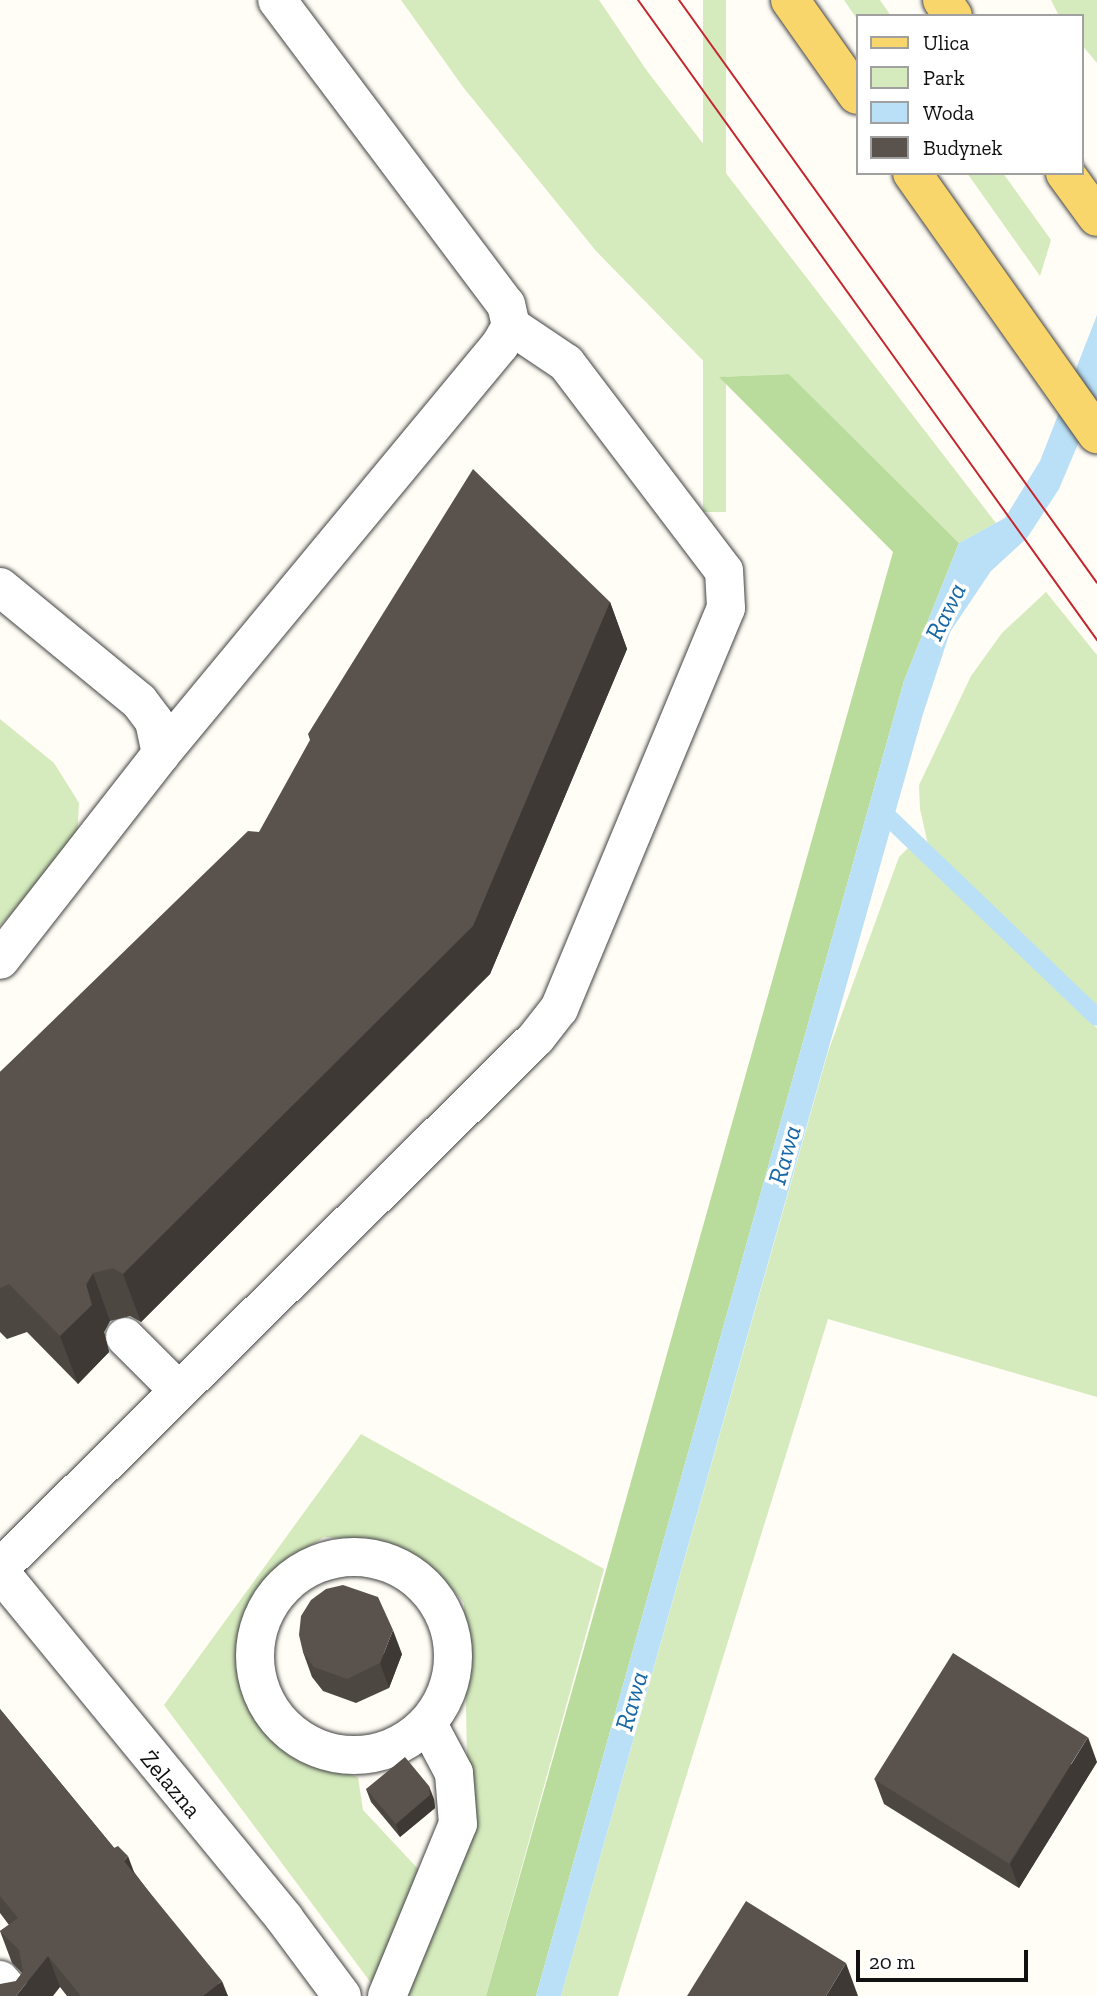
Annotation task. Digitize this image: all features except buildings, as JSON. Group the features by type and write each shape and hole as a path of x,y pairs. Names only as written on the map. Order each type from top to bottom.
{"main road":[{"path":"790,0 856,94"},
{"path":"913,175 1097,434"},
{"path":"1066,175 1097,217"}],"street":[{"path":"0,960 161,754 500,345 511,326 506,305 277,0"},
{"path":"0,1570 536,1038 559,1009 726,608 724,571 574,374 543,346 511,326"},
{"path":"0,587 139,701 154,721 161,754"},
{"path":"125,1337 179,1391"},
{"path":"350,1557 388,1562 421,1583 445,1614 454,1651 448,1690 428,1724 397,1747 360,1756 321,1750 287,1730 264,1699 255,1661 261,1623 281,1589 312,1566 350,1557"},
{"name":"Żelazna","path":"0,1570 332,1992"},
{"path":"387,1996 458,1824 454,1773 428,1724"},
{"path":"0,1980 14,1996"}],"green space":[{"path":"401,0 599,0 647,71 996,523 959,543 789,374 719,377 596,251 463,87"},
{"path":"703,0 726,0 726,512 703,512"},
{"path":"844,0 880,0 890,14 856,14 856,18"},
{"path":"1051,0 1097,0 1097,63 1083,46 1083,14 1058,14"},
{"path":"968,175 1004,175 1051,240 1040,276"},
{"path":"789,374 959,543 904,681 536,1996 486,1996 893,552 719,377"},
{"path":"1046,592 1097,655 1097,1009 929,849 920,809 919,785 971,676 1002,633"},
{"path":"0,719 54,763 79,803 77,838 0,926"},
{"path":"909,847 1097,1028 1097,1397 828,1319 618,1996 561,1996 828,1052 899,857"},
{"path":"361,1434 604,1569 486,1996 405,1996 467,1760 464,1603 433,1568 380,1542 324,1537 287,1561 252,1609 240,1663 247,1700 268,1737 296,1759 358,1777 363,1810 420,1871 374,1987 164,1705"}],"water":[{"name":"Rawa","path":"1097,315 1097,399 1059,489 1027,538 991,571 950,632 923,714 561,1996 536,1996 904,681 959,543 1005,518 1040,461"}],"waterway":[{"path":"883,812 1097,1017"}],"tram line":[{"path":"638,0 1097,640"},
{"path":"679,0 1097,583"}]}
